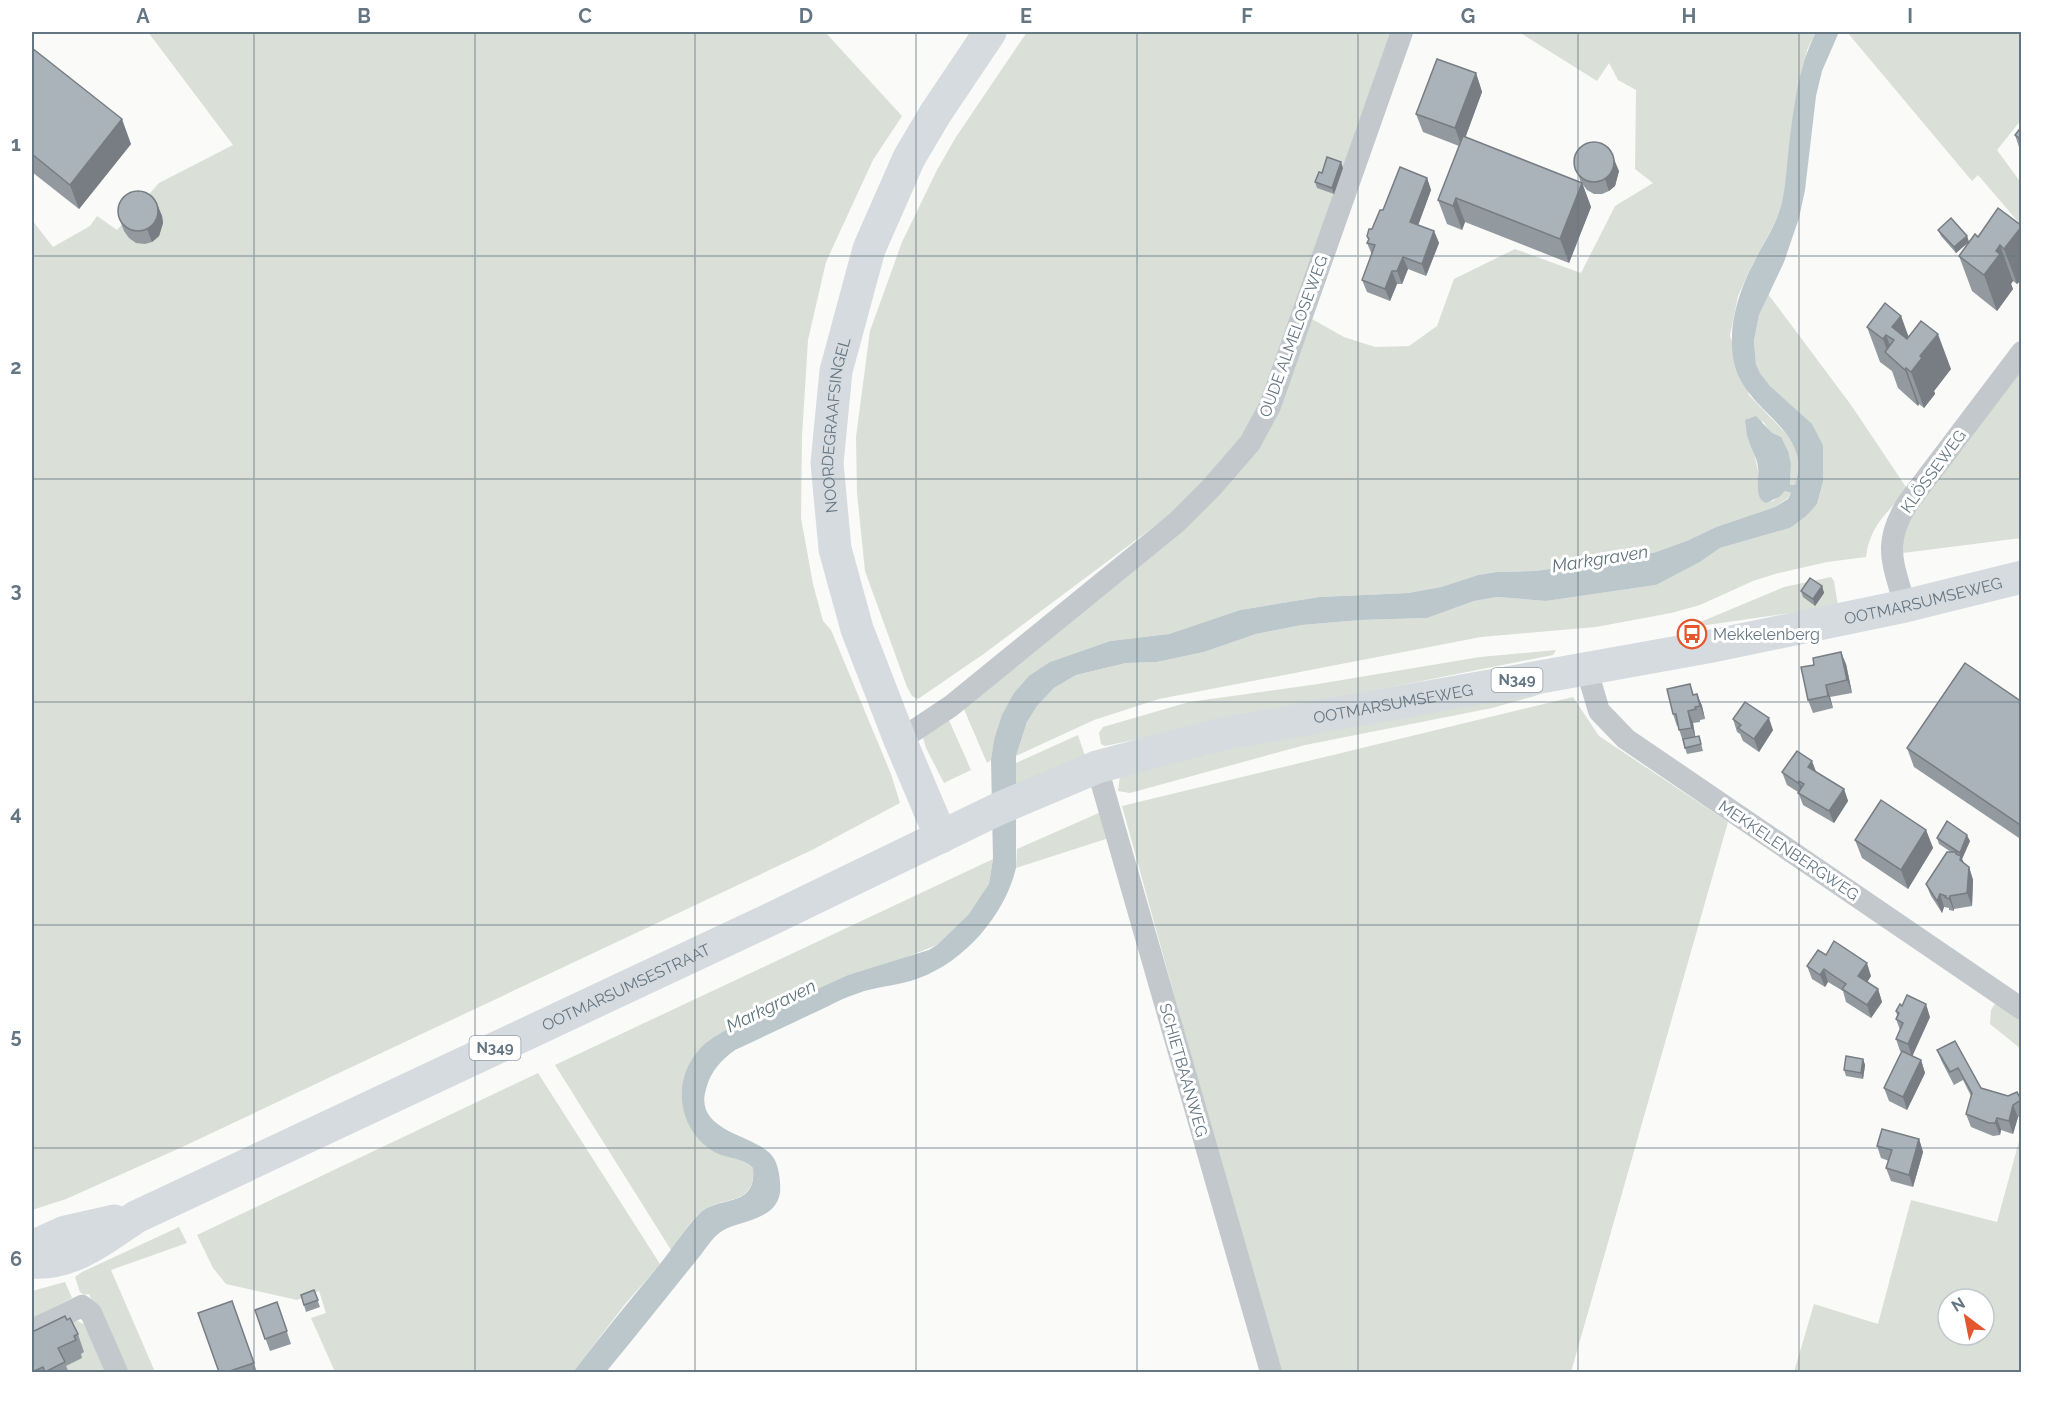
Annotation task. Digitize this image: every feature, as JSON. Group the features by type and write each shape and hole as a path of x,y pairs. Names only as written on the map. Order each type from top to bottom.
{"main road":[{"name":"NOORDEGRAAFSINGEL","path":"941,837 857,630 835,549 827,463 836,371 869,249 909,158 934,114 990,32"},
{"name":"OOTMARSUMSEWEG","path":"1018,801 1097,767 1216,735 1707,647 1905,606 2022,577"},
{"name":"OOTMARSUMSESTRAAT","path":"32,1262 45,1263 65,1258 92,1247 136,1217 1018,801"},
{"name":"OOTMARSUMSESTRAAT","path":"32,1247 65,1232 136,1217"}],"street":[{"name":"OUDE ALMELOSEWEG","path":"900,740 951,705 1177,522 1211,488 1250,443 1270,406 1402,32"},
{"name":"KLÖSSEWEG","path":"1905,606 1890,551 1896,522 1907,504 2022,352"},
{"name":"MEKKELENBERGWEG","path":"1586,667 1599,711 1626,739 2022,1009"},
{"name":"SCHIETBAANWEG","path":"1097,767 1271,1372"},
{"path":"32,1330 82,1306 91,1313 117,1372"}],"shaded area":[{"path":"148,32 825,32 902,116 873,160 826,262 808,340 802,436 801,518 813,584 823,621 831,630 891,774 900,803 812,850 180,1148 66,1199 32,1210 32,220 53,247 90,226 97,216 117,230 159,183 233,145"},
{"path":"1027,32 1400,32 1267,388 1245,435 1172,513 985,653 918,699 912,696 907,687 865,571 857,493 856,437 870,331 902,242 937,170 956,137"},
{"path":"1519,32 1816,32 1807,50 1784,194 1778,217 1738,296 1730,336 1749,395 1792,440 1799,456 1800,469 1795,485 1790,485 1791,464 1763,421 1748,440 1754,452 1759,476 1772,502 1785,491 1791,493 1788,498 1775,507 1716,527 1689,540 1656,552 1624,559 1535,571 1495,572 1441,587 1408,593 1319,597 1240,610 1169,634 1110,641 1050,662 994,740 991,760 987,763 963,707 1203,506 1312,319 1344,337 1375,347 1409,346 1437,326 1454,279 1515,249 1581,273 1615,206 1653,183 1635,169 1636,90 1618,80 1609,63 1597,81"},
{"path":"1816,32 1839,32 1822,71 1816,96 1805,190 1799,218 1784,262 1759,315 1754,341 1756,364 1760,373 1770,386 1812,424 1823,445 1823,482 1817,504 1806,516 1790,528 1720,548 1700,562 1656,585 1546,601 1497,597 1474,601 1427,618 1302,625 1256,634 1204,652 1157,662 1126,663 1076,675 1054,688 1037,706 1027,722 1016,756 1016,868 1003,903 992,919 967,949 936,971 911,981 871,989 846,998 735,1050 721,1062 713,1072 706,1089 704,1104 709,1115 717,1124 765,1149 773,1157 780,1179 780,1193 777,1202 764,1214 729,1227 715,1237 606,1372 573,1372 700,1213 717,1204 743,1196 753,1181 753,1168 743,1161 711,1150 691,1129 686,1117 682,1104 684,1076 701,1048 724,1031 848,975 929,950 969,914 989,884 993,859 991,760 994,740 1002,715 1014,693 1029,676 1050,662 1110,641 1169,634 1240,610 1319,597 1408,593 1441,587 1478,575 1496,572 1535,571 1624,559 1656,552 1716,527 1775,507 1788,499 1791,493 1785,491 1779,497 1766,503 1762,501 1758,493 1757,463 1747,437 1745,420 1756,416 1772,433 1781,437 1791,464 1790,485 1795,485 1799,466 1795,449 1787,435 1740,380 1734,362 1732,336 1735,311 1743,286 1780,210 1797,92 1804,61"},
{"path":"1847,32 2021,32 2021,120 1997,150 2021,183 2021,225 1978,175 1972,181"},
{"path":"1768,294 1851,405 1908,490 1875,528 1866,557 1827,562 1775,574 1753,581 1700,605 1671,613 1596,627 1481,637 1159,699 1094,720 1016,756 1027,722 1037,706 1054,688 1076,675 1126,663 1157,662 1204,652 1256,634 1302,625 1427,618 1474,601 1497,597 1546,601 1656,585 1700,562 1720,548 1790,528 1817,504 1823,482 1823,445 1811,424 1770,386 1756,364 1754,341 1759,315"},
{"path":"2021,362 2021,538 1903,553 1901,544 1911,509"},
{"path":"1831,577 1834,581 1838,606 1686,628 1784,587"},
{"path":"1556,650 1553,655 1105,746 1101,744 1099,733 1103,727 1189,702 1318,684 1480,657"},
{"path":"1559,685 1535,696 1492,708 1305,745 1130,793 1118,791 1120,775 1217,748"},
{"path":"1573,697 1599,736 1728,822 1571,1372 1278,1372 1122,806"},
{"path":"948,718 971,770 944,783 923,738"},
{"path":"1078,735 1085,756 1015,787 1016,763"},
{"path":"1101,812 1109,838 1016,868 1017,849"},
{"path":"993,859 989,884 982,896 969,914 937,945 902,959 848,975 724,1031 708,1041 682,1090 738,1158 753,1168 752,1181 749,1189 743,1195 701,1212 671,1250 555,1065"},
{"path":"1996,1002 2021,1019 2021,1049 1990,1024 1991,1010"},
{"path":"538,1073 660,1264 626,1303 573,1372 335,1372 311,1318 326,1313 319,1291 297,1300 226,1284 213,1268 197,1235"},
{"path":"2021,1134 2021,1372 1794,1372 1814,1304 1878,1324 1911,1200 1997,1222"},
{"path":"179,1227 187,1243 111,1270 155,1372 123,1372 89,1294 84,1295 80,1292 75,1277"},
{"path":"65,1282 72,1298 32,1318 32,1291"},
{"path":"75,1320 84,1324 107,1372 32,1372"}],"building":[{"path":"32,48 122,119 70,185 32,154"},
{"path":"1437,59 1476,73 1455,128 1416,114"},
{"path":"2022,126 2022,140 2015,135"},
{"path":"1463,136 1582,183 1560,239 1456,198 1453,206 1438,200"},
{"path":"1594,142 1608,148 1614,162 1608,176 1594,182 1580,176 1574,162 1580,148"},
{"path":"1327,157 1341,162 1332,188 1315,182 1319,172 1322,173"},
{"path":"1400,167 1427,178 1410,222 1434,231 1422,264 1403,257 1397,271 1392,271 1385,289 1362,280 1375,245 1367,243 1369,239 1367,236 1380,210 1383,210"},
{"path":"138,191 146,192 152,197 157,203 157,219 152,225 146,230 138,231 130,230 124,225 119,219 118,211 119,203 124,197 130,192"},
{"path":"1998,208 2022,226 2004,249 2000,245 1996,251 2000,254 1984,275 1959,256 1975,234 1978,237"},
{"path":"1951,218 1967,236 1954,247 1938,230"},
{"path":"1885,303 1901,316 1892,327 1907,339 1921,321 1938,334 1920,356 1922,358 1911,372 1906,368 1905,370 1885,352 1894,340 1886,335 1883,339 1867,327"},
{"path":"1810,578 1822,586 1813,599 1801,591"},
{"path":"1841,652 1847,680 1826,685 1828,696 1808,700 1801,667 1814,665 1813,658"},
{"path":"1965,663 2022,702 2022,826 1907,748"},
{"path":"1690,684 1693,695 1697,694 1700,706 1688,711 1692,728 1679,730 1667,689"},
{"path":"1745,702 1769,718 1754,739 1738,728 1741,725 1733,719"},
{"path":"1699,736 1701,744 1685,748 1683,739"},
{"path":"1797,751 1812,761 1808,767 1844,789 1829,811 1798,793 1804,784 1799,781 1798,783 1782,772"},
{"path":"1881,800 1926,830 1901,870 1855,840"},
{"path":"1947,821 1967,835 1960,853 1937,838"},
{"path":"1947,852 1956,852 1961,856 1960,860 1969,867 1967,893 1950,896 1949,899 1940,894 1937,901 1926,884"},
{"path":"1834,941 1867,963 1858,976 1878,989 1867,1005 1842,989 1846,984 1824,969 1820,975 1807,966 1818,950 1826,955"},
{"path":"1907,995 1926,1004 1908,1044 1896,1039 1903,1023 1896,1019 1899,1013 1896,1011 1900,1004 1902,1006"},
{"path":"1955,1041 1981,1088 2008,1096 2017,1092 2021,1100 2013,1105 2009,1121 1997,1118 1995,1123 1989,1123 1966,1114 1972,1093 1958,1068 1950,1072 1937,1050"},
{"path":"1902,1051 1921,1060 1903,1097 1884,1088"},
{"path":"1846,1056 1863,1059 1861,1073 1844,1070"},
{"path":"1882,1129 1919,1139 1909,1175 1886,1168 1892,1150 1877,1146"},
{"path":"314,1290 318,1300 304,1305 301,1295"},
{"path":"232,1301 254,1363 227,1372 219,1372 198,1313"},
{"path":"277,1302 287,1331 265,1339 255,1310"},
{"path":"65,1316 67,1320 70,1318 78,1334 74,1336 76,1340 58,1348 65,1362 45,1372 43,1367 32,1372 32,1332"}],"place":[{"name":"Mekkelenberg","path":"1692,634"}],"water label":[{"name":"Markgraven","path":"1600,559"},
{"name":"Markgraven","path":"771,1006"}]}
